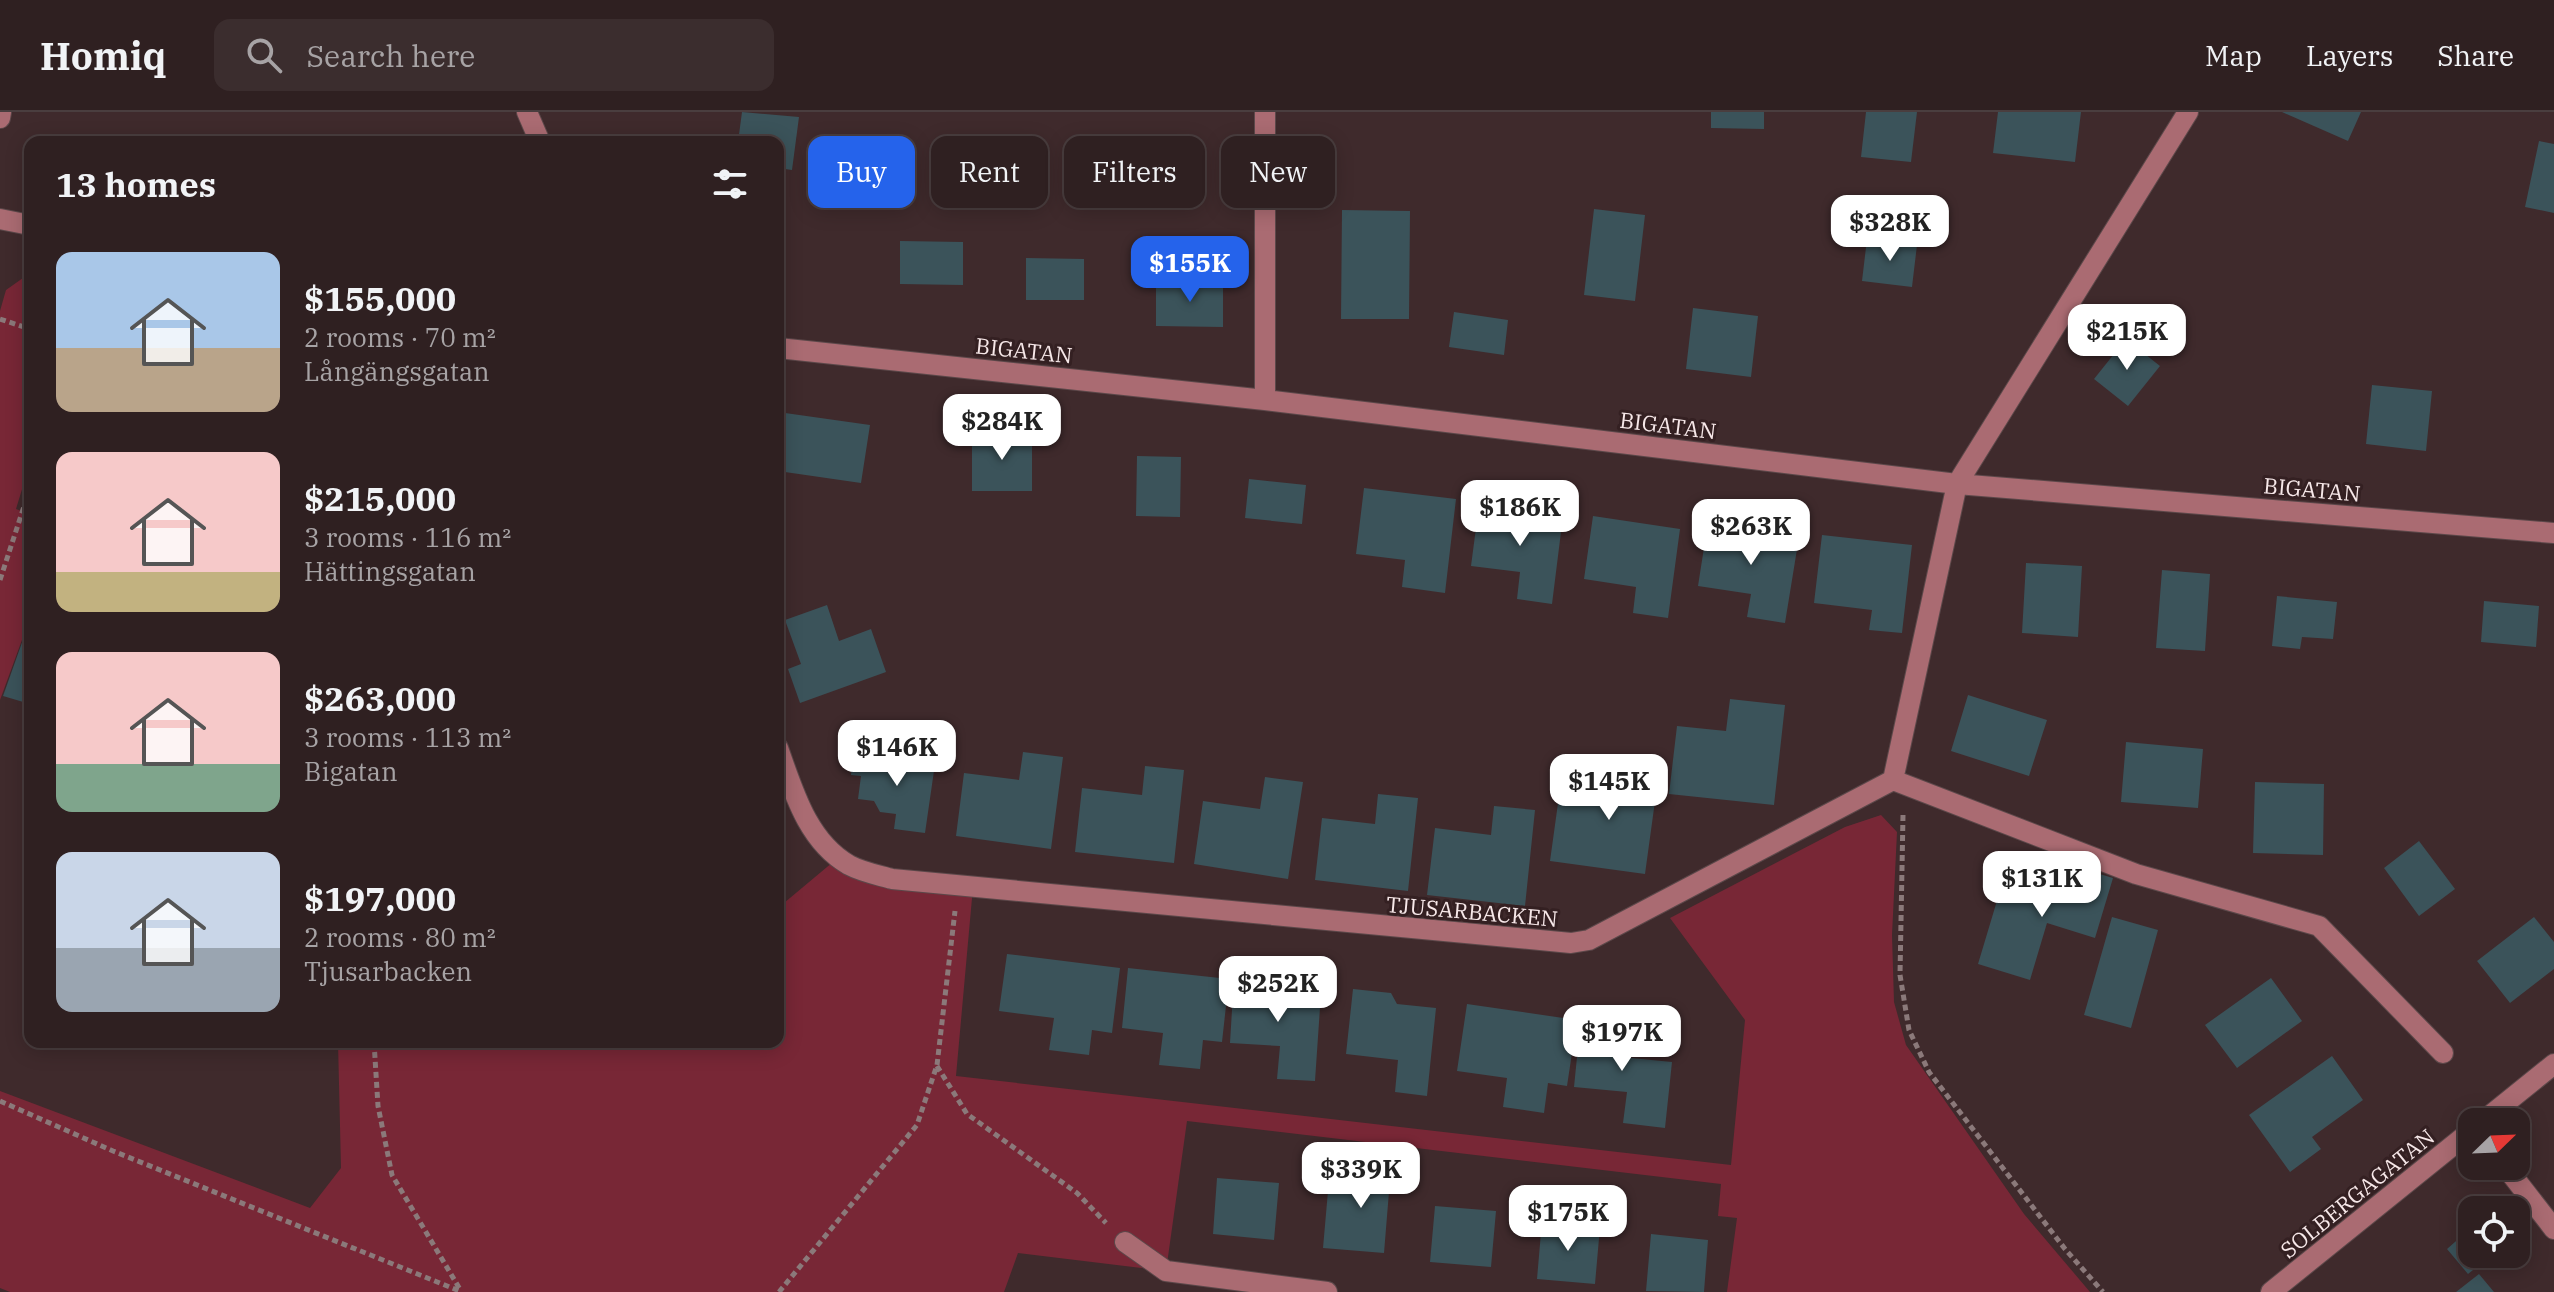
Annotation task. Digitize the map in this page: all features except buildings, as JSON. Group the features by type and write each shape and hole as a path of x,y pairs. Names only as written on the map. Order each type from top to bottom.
{"street":[{"path":"0,118 1,112"},
{"path":"527,112 537,136"},
{"path":"1265,112 1265,400"},
{"path":"2188,112 1957,484 1893,780 2136,874 2319,926 2443,1053"},
{"path":"0,219 24,224"},
{"name":"BIGATAN","path":"784,349 1265,400 1957,484 2554,533"},
{"name":"TJUSARBACKEN","path":"784,765 801,812 819,837 850,865 892,879 1571,943 1589,940 1893,780"},
{"path":"2499,1108 2554,1064"},
{"name":"SOLBERGAGATAN","path":"2271,1292 2458,1141"},
{"path":"2516,1180 2554,1229"},
{"path":"1125,1242 1166,1271 1327,1292"}],"path":[{"path":"0,319 24,327"},
{"path":"0,580 24,506"},
{"path":"1893,780 1904,820 1900,975 1909,1030 1929,1072 2065,1249 2103,1292"},
{"path":"779,1292 917,1125 937,1065 957,886"},
{"path":"374,1048 378,1106 392,1175 462,1292"},
{"path":"937,1065 967,1114 1077,1193 1125,1242"},
{"path":"0,1101 113,1151 462,1292"}],"shaded area":[{"path":"24,277 24,483 16,509 24,512 24,634 0,700 0,311 6,290"},
{"path":"1881,815 1897,832 1892,935 1894,1002 1906,1045 2024,1214 2090,1292 1727,1292 1737,1218 1718,1216 1721,1184 1187,1121 1166,1271 1018,1253 1004,1292 10,1292 0,1288 0,1091 310,1208 341,1168 338,1048 784,1048 784,903 839,857 973,887 956,1076 1731,1165 1745,1020 1670,918 1845,827"}]}
